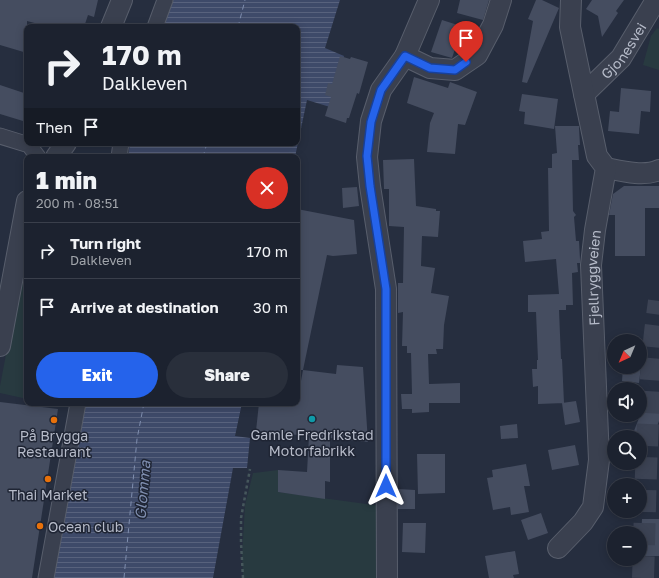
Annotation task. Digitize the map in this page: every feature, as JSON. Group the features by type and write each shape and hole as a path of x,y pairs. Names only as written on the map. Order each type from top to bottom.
{"street":[{"path":"112,24 122,0"},
{"path":"156,24 165,0"},
{"path":"387,578 386,289 370,186 367,156 371,122 381,90 405,56 430,0"},
{"path":"405,56 430,68 455,70 477,55 493,25 501,0"},
{"path":"571,0 570,27 597,156 606,168 630,173 654,172 659,170"},
{"name":"Gjonesvei","path":"584,94 621,58 656,0"},
{"path":"0,136 24,143"},
{"name":"Fjellryggveien","path":"558,548 583,522 593,507 599,460 591,265 595,230 606,168"},
{"path":"0,346 24,217"},
{"path":"46,578 77,406"}],"path":[{"path":"243,578 241,518 250,470"}],"shaded area":[{"path":"657,28 659,29 659,70 643,65 651,36"},
{"path":"24,259 24,398 0,393 0,386"},
{"path":"278,470 278,492 381,506 381,578 243,578 242,556 245,505 253,473"}],"water":[{"path":"172,0 340,0 325,48 344,56 330,107 307,100 300,133 300,24 163,24"},
{"path":"130,146 297,146 296,154 128,154"},
{"name":"Glomma","path":"82,406 241,406 235,436 250,438 247,468 233,468 213,578 52,578"}],"building":[{"path":"0,0 98,0 94,17 88,15 85,24 38,24 27,21 27,24 24,24 24,52 0,45"},
{"path":"460,0 489,0 483,20 457,13"},
{"path":"536,0 542,0 559,8 527,83 522,82 533,21 528,19"},
{"path":"592,0 624,0 616,11 618,13 602,37 598,16 586,9"},
{"path":"442,20 464,27 457,50 455,49 452,58 431,52"},
{"path":"340,56 350,59 351,57 368,62 359,94 357,93 346,123 325,116 331,97 325,95 328,83 332,84"},
{"path":"414,77 448,88 450,82 477,92 465,125 458,124 455,154 427,152 430,123 434,113 407,103"},
{"path":"0,85 24,93 24,120 0,114"},
{"path":"621,88 651,91 650,112 641,111 639,134 608,131 610,111 619,112"},
{"path":"522,94 558,99 554,129 524,124 525,112 519,111"},
{"path":"555,126 579,126 579,160 572,160 573,211 576,215 574,217 576,241 579,241 580,263 577,263 578,272 572,273 573,305 566,305 566,310 559,310 564,403 538,404 538,386 533,387 532,369 537,369 538,360 536,312 528,312 528,295 559,294 556,259 525,262 523,241 542,239 541,232 549,231 548,168 552,168 552,154 557,153"},
{"path":"414,159 416,206 440,211 438,237 422,236 421,266 435,268 431,293 449,296 444,325 443,349 436,349 437,354 428,354 429,384 460,383 460,403 429,403 429,412 412,413 412,409 402,409 401,394 412,394 411,353 407,353 407,346 402,346 403,312 398,313 398,283 403,283 404,227 389,226 389,189 384,189 383,160"},
{"path":"624,186 659,186 659,208 645,208 645,256 615,256 615,215 609,215 613,194"},
{"path":"357,187 359,206 343,208 342,188"},
{"path":"300,210 354,220 357,254 327,255 303,370 300,370"},
{"path":"337,365 363,367 368,442 330,438 330,482 325,481 325,499 278,492 278,470 307,472 309,436 256,431 259,406 300,406 300,386 303,370 336,374"},
{"path":"622,374 640,374 639,382 622,381"},
{"path":"647,400 659,405 659,421 651,443 647,442 647,430 634,430 637,422 647,422"},
{"path":"576,401 580,422 565,425 562,403"},
{"path":"0,402 58,409 32,578 0,578"},
{"path":"517,424 518,438 501,439 500,426"},
{"path":"575,445 579,465 552,470 548,450"},
{"path":"417,454 445,454 445,493 418,494"},
{"path":"526,464 530,486 524,486 529,512 511,515 510,507 493,510 487,478 493,477 492,470"},
{"path":"398,489 415,490 415,509 398,509"},
{"path":"541,513 548,533 528,540 521,520"},
{"path":"642,519 659,519 659,556 647,556 647,526 642,526"},
{"path":"403,523 426,523 425,553 402,552"},
{"path":"515,551 519,574 513,575 514,578 489,578 485,556"}],"ferry route":[{"path":"239,24 245,0"},
{"path":"204,154 206,146"},
{"path":"124,578 137,439 143,406"}],"tunnel":[{"path":"643,578 649,404 651,370 659,301"}],"place":[{"name":"Gamle Fredrikstad Motorfabrikk","path":"312,419"},
{"name":"På Brygga Restaurant","path":"54,420"},
{"name":"Thai Market","path":"48,479"},
{"name":"Ocean club","path":"40,526"}],"route":[{"path":"386,486 386,289 370,186 367,156 371,122 381,90 405,56 430,68 455,70 466,62"}]}
